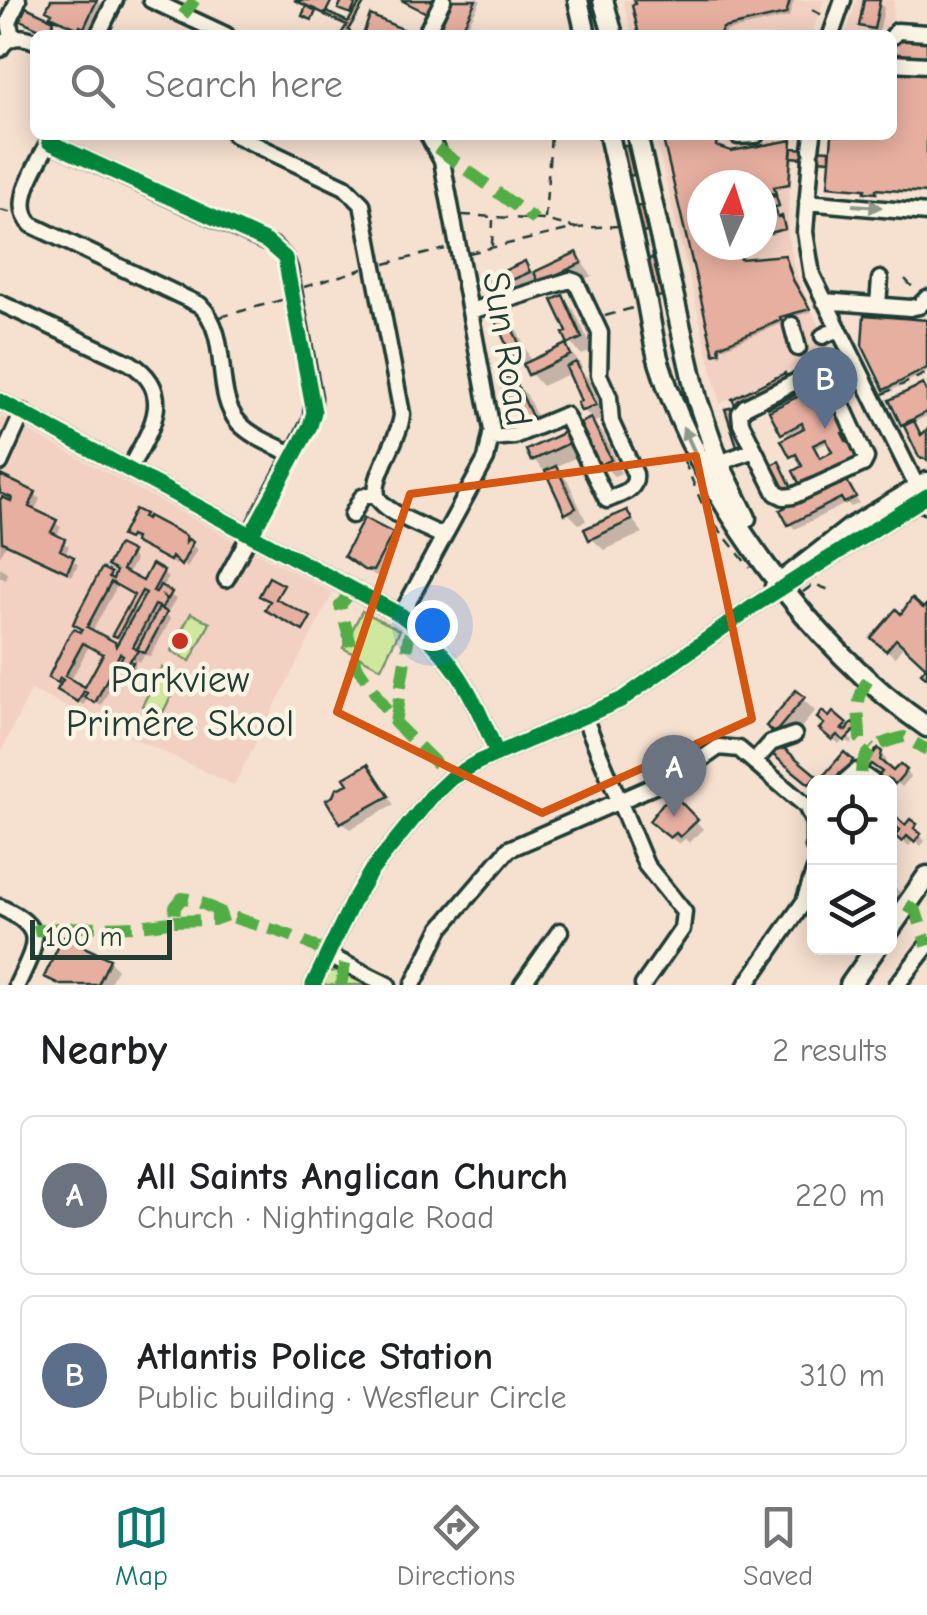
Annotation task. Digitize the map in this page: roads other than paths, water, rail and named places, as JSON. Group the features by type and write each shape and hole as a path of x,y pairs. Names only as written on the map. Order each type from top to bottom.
{"main road":[{"path":"601,4 609,30"},
{"path":"613,140 654,345 675,407 711,482 829,640 868,680 927,726"},
{"path":"635,140 692,377 719,463 787,586"},
{"path":"897,919 927,876"},
{"path":"850,985 871,955"}],"street":[{"path":"12,38 8,22 18,0"},
{"path":"100,30 114,0"},
{"path":"151,0 215,30"},
{"path":"427,30 444,0"},
{"path":"833,30 842,0"},
{"path":"584,19 601,4"},
{"path":"897,31 927,33"},
{"path":"0,49 12,38 30,39"},
{"path":"897,62 927,65"},
{"path":"50,140 23,199 22,213 32,225 194,301 212,318 233,415 245,428 294,456"},
{"path":"55,140 272,245 288,264 314,404 312,419 226,579"},
{"path":"245,140 350,190 364,210 402,414 398,436 376,481 376,494 385,506 442,536"},
{"name":"Sun Road","path":"401,616 486,459 491,438 490,414 442,162 431,140"},
{"path":"613,140 675,407"},
{"path":"635,140 675,320 692,377"},
{"path":"312,985 371,871 432,797 460,772 636,691 755,605 924,493 824,301 807,254 812,147"},
{"path":"807,202 927,213"},
{"path":"878,305 880,279"},
{"path":"470,311 570,280 578,284 602,340 599,375 609,396 611,422 636,474 633,487 606,500 565,415 514,436 491,438"},
{"path":"824,301 910,308 926,299"},
{"path":"0,303 130,363 146,377 156,396 155,418 129,469"},
{"path":"657,324 675,320"},
{"path":"792,325 798,348"},
{"path":"823,336 838,329"},
{"path":"814,371 827,372 845,406 866,455 863,464 793,496 776,493 740,419 742,410 814,371"},
{"path":"845,406 871,396"},
{"path":"0,402 401,616 438,647 462,676 496,754"},
{"path":"0,462 23,412"},
{"path":"719,463 754,450"},
{"path":"352,515 362,497 376,494"},
{"path":"584,717 646,865 680,903 685,917 682,929 643,985"},
{"path":"754,762 771,743 794,735"},
{"path":"413,985 441,928 504,853 679,775 719,747 735,748 807,808"},
{"path":"746,985 807,893"},
{"path":"0,907 23,918 35,937 17,985"},
{"path":"522,985 560,931"},
{"path":"897,985 927,946"},
{"path":"326,955 388,985"}],"place":[{"name":"Atlantis Police Station","path":"825,429"},
{"name":"Parkview Primêre Skool","path":"180,641"},
{"name":"All Saints Anglican Church","path":"674,817"}]}
